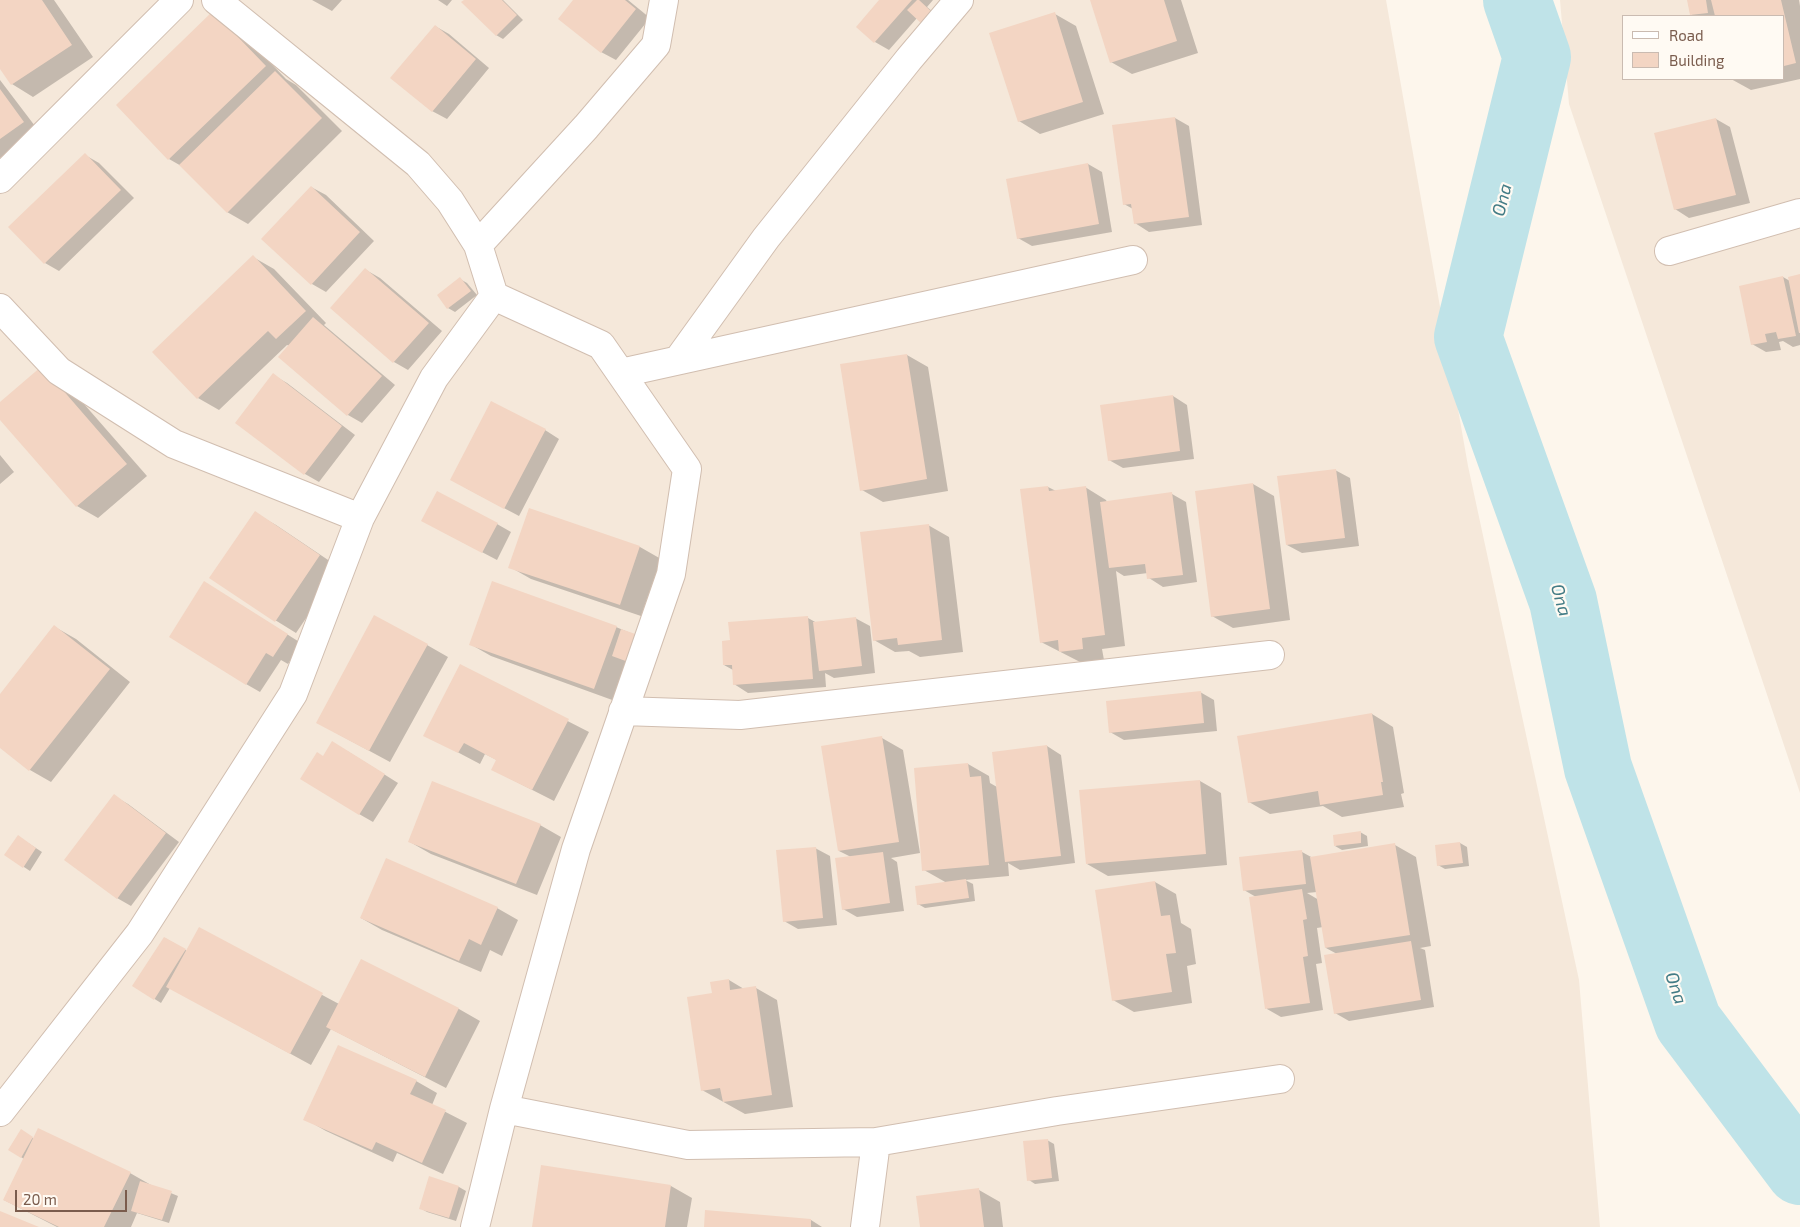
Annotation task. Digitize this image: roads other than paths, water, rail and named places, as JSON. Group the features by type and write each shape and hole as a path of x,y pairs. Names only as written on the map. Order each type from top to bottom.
{"street":[{"path":"0,179 179,0"},
{"path":"216,0 418,164 450,201 478,245 494,296 601,344 687,469 671,574 576,849 504,1109 475,1227"},
{"path":"478,245 586,126 656,45 664,0"},
{"path":"678,360 766,238 909,59 959,0"},
{"path":"1669,252 1800,213"},
{"path":"621,373 1133,260"},
{"path":"0,1112 140,933 293,694 360,518 434,378 494,296"},
{"path":"0,308 59,372 174,444 360,518"},
{"path":"623,712 740,715 1270,655"},
{"path":"504,1109 688,1145 876,1142 1057,1111 1280,1079"},
{"path":"866,1227 876,1142"}],"waterway":[{"name":"Ona","path":"1517,0 1537,57 1468,337 1563,601 1598,768 1688,1022 1800,1171"}]}
